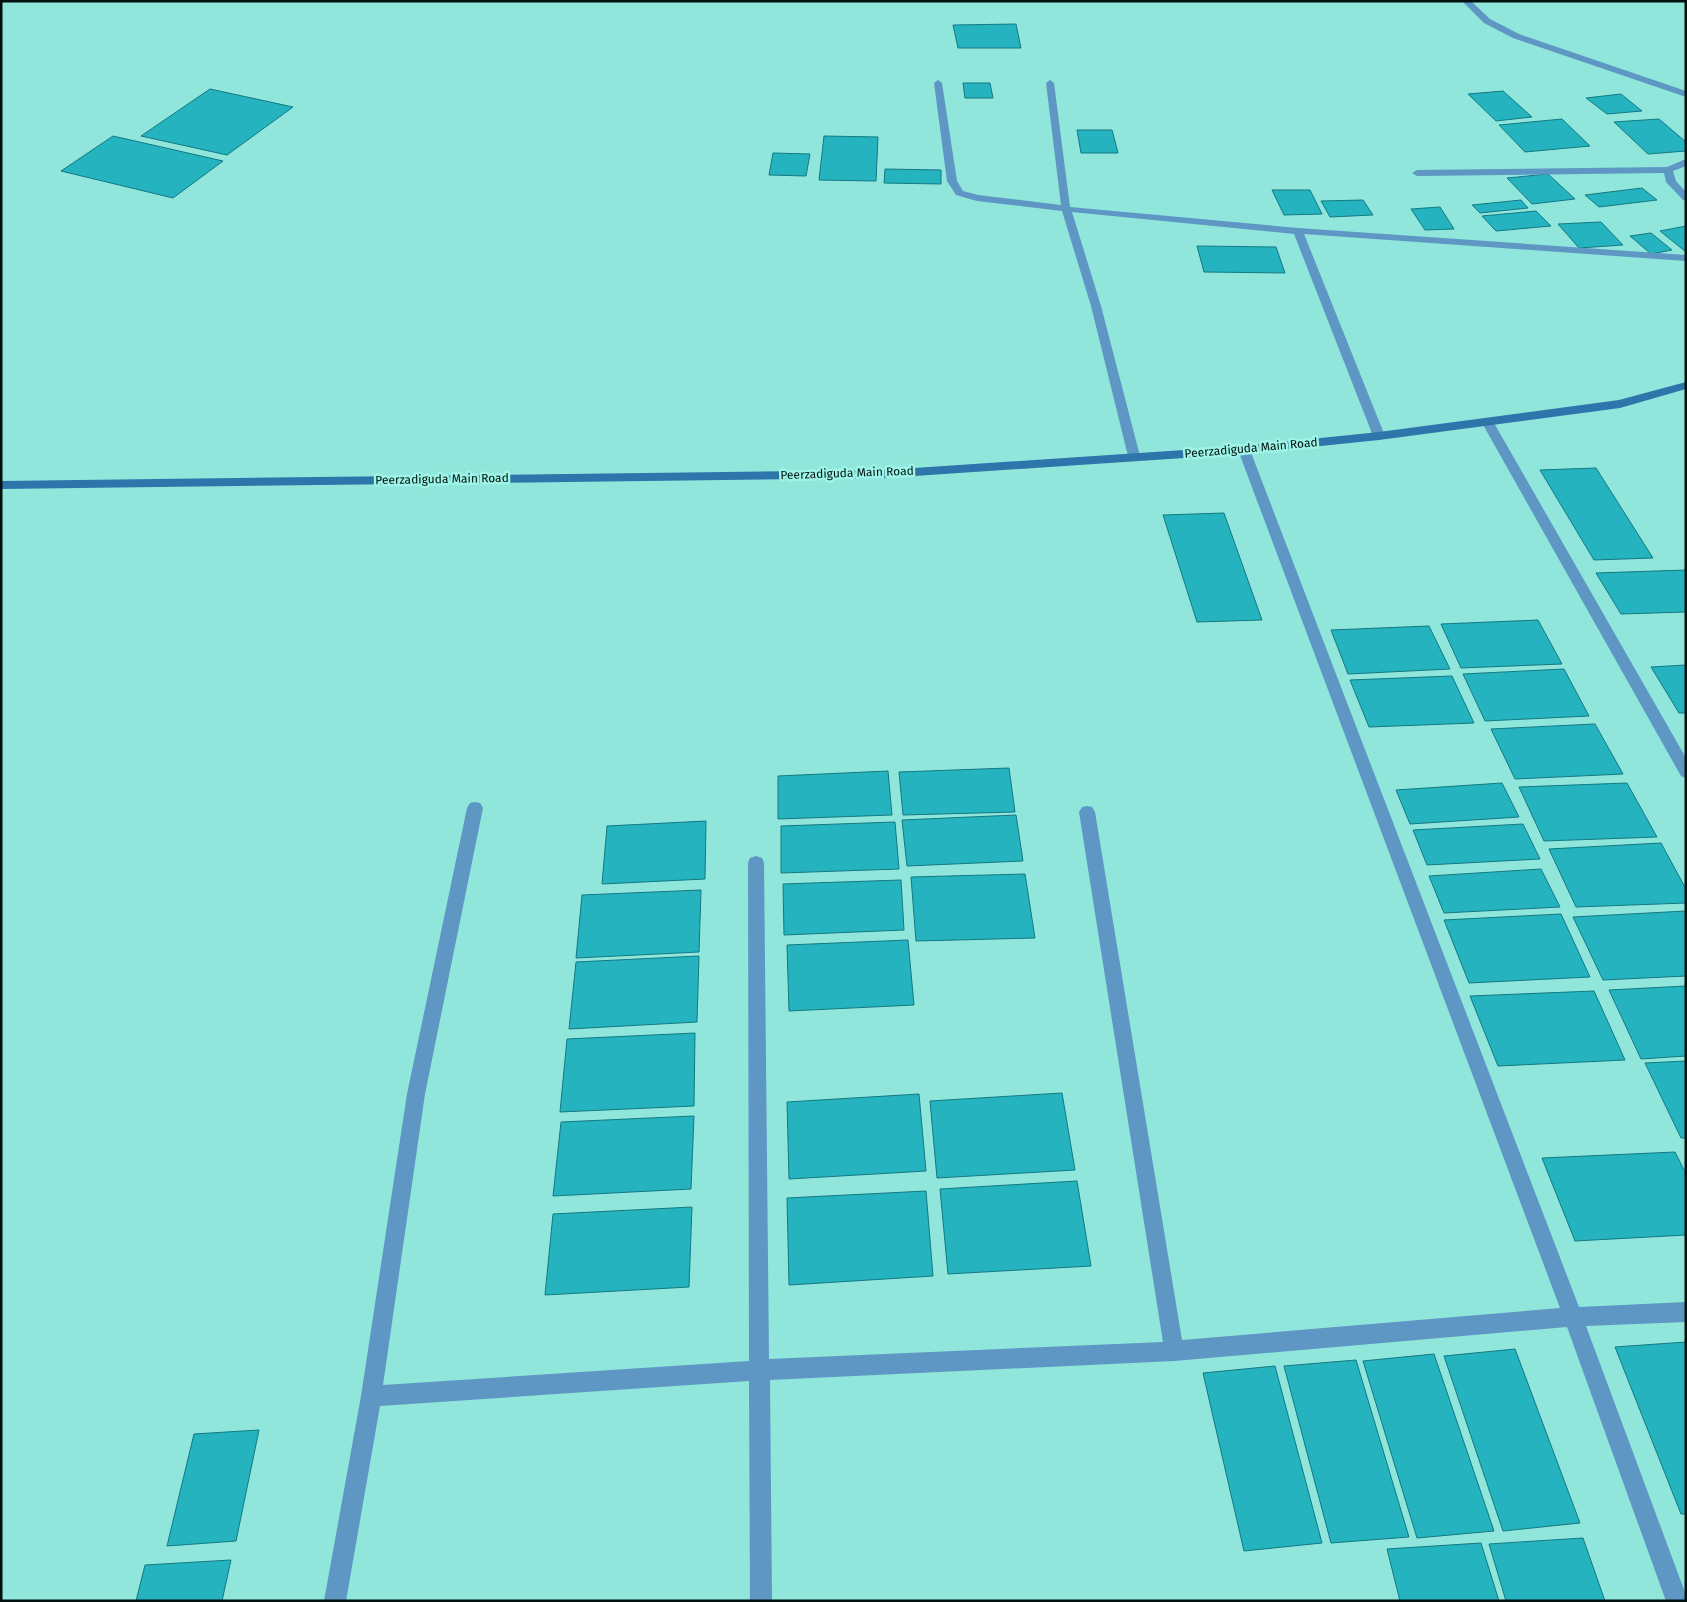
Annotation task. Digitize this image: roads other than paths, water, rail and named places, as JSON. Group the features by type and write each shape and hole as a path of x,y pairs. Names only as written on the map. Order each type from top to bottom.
{"street":[{"path":"1466,1 1487,20 1516,36 1686,94"},
{"path":"938,83 952,180 959,193 977,198 1066,209 1298,231 1686,258"},
{"path":"1050,83 1066,209 1096,306 1134,456"},
{"path":"1417,173 1668,170 1686,162"},
{"path":"1668,170 1671,182 1686,198"},
{"path":"1298,231 1379,436"},
{"name":"Peerzadiguda Main Road","path":"1,485 886,474 1244,450 1379,436 1620,404 1686,385"},
{"path":"1488,423 1686,772"},
{"path":"1244,450 1573,1317 1677,1601"},
{"path":"335,1601 371,1396 416,1094 475,808"},
{"path":"1087,812 1174,1351"},
{"path":"756,863 761,1601"},
{"path":"371,1396 760,1370 1174,1351 1573,1317 1686,1312"}]}
